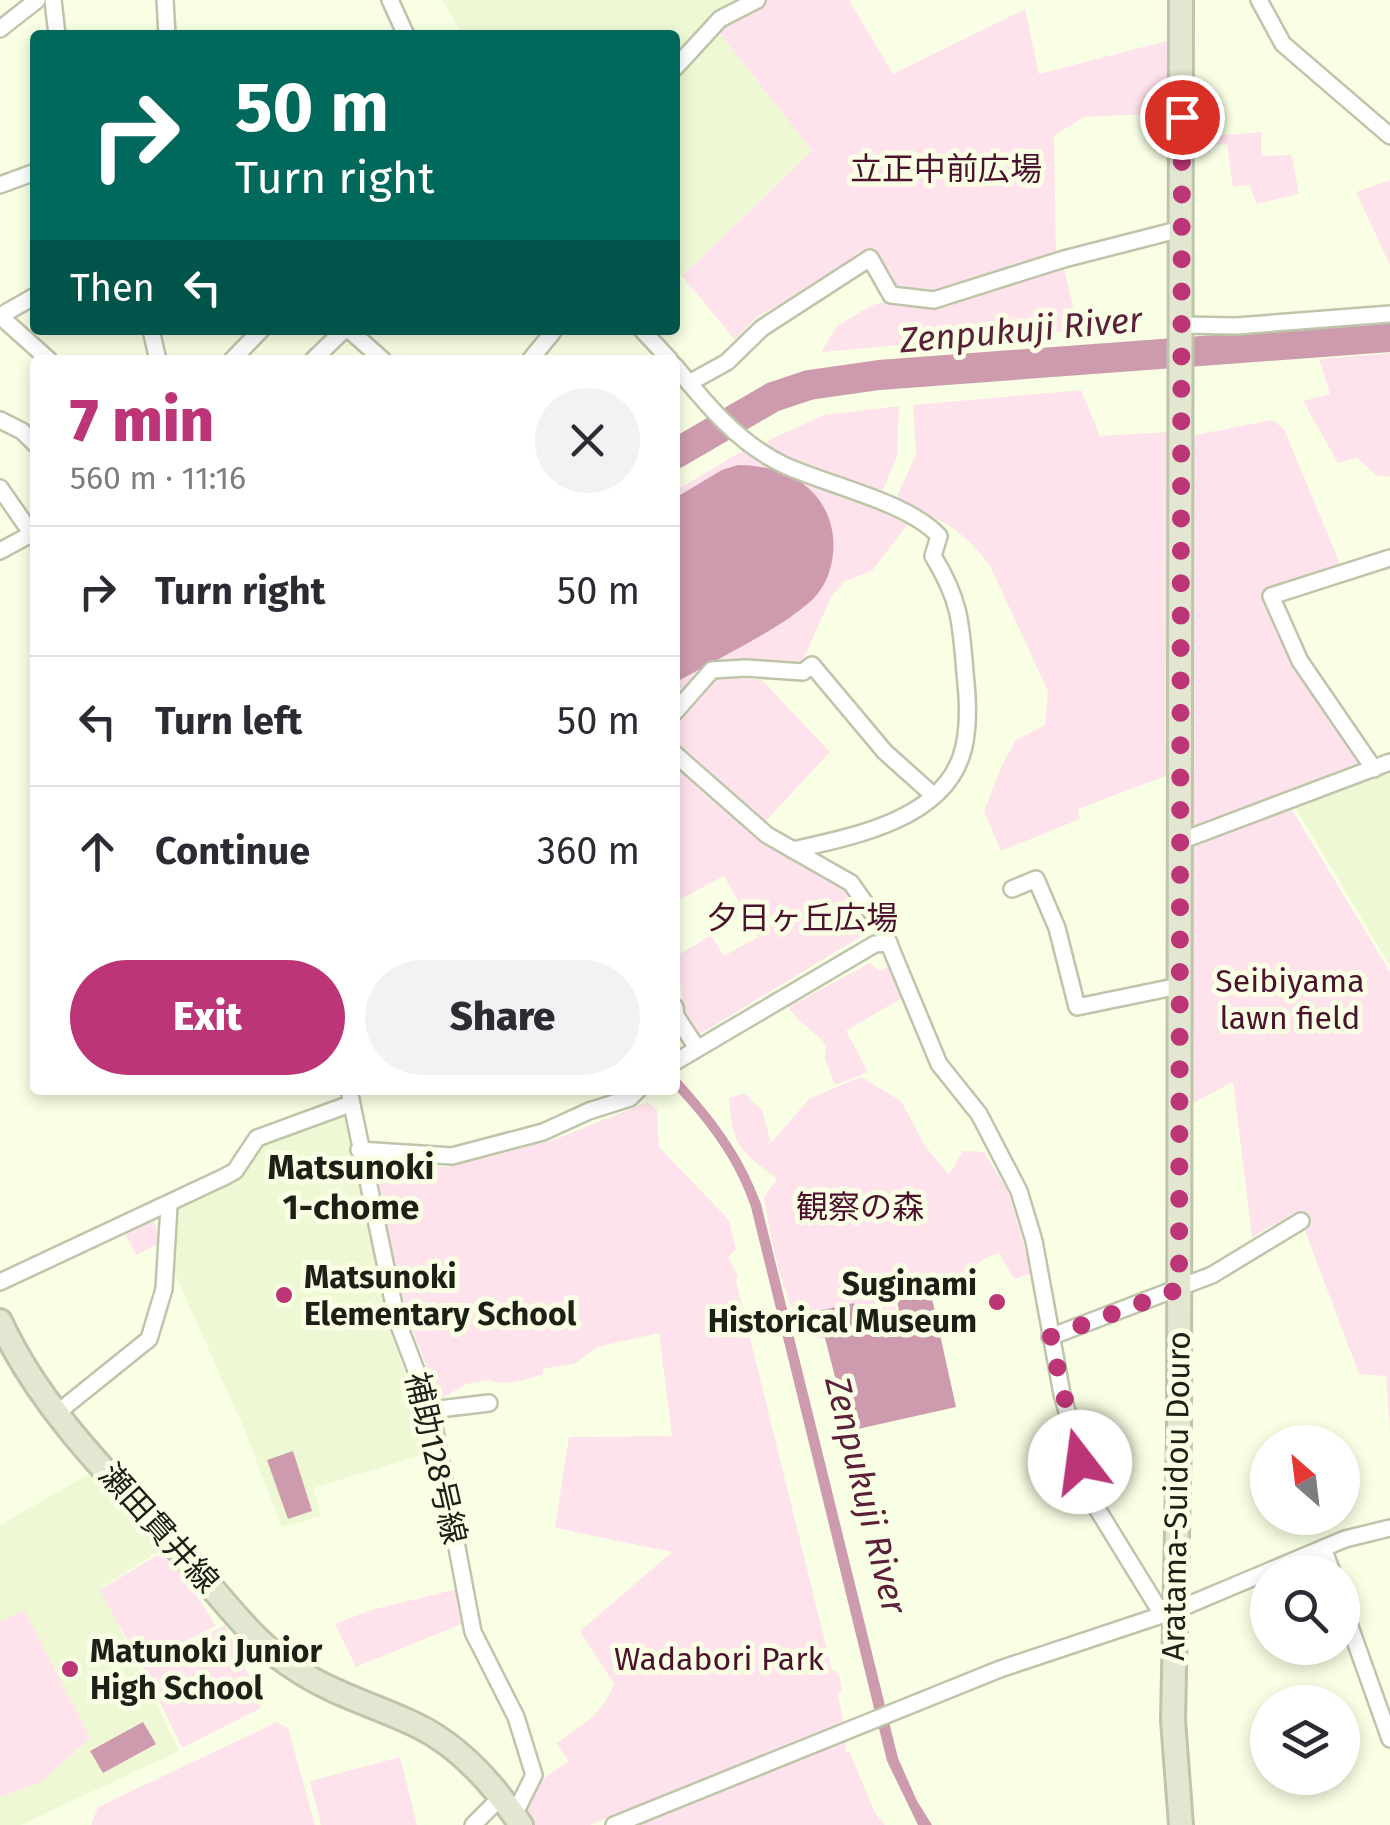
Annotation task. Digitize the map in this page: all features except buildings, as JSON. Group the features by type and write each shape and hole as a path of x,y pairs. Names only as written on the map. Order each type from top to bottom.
{"main road":[{"path":"1181,0 1181,331"},
{"name":"Aratama-Suidou Douro","path":"1181,331 1179,1289 1173,1720 1181,1825"},
{"name":"瀬田貫井線","path":"0,1324 57,1413 276,1654 308,1677 443,1741 470,1760 512,1813"}],"street":[{"path":"0,30 38,0"},
{"path":"52,0 56,30"},
{"path":"165,0 167,30"},
{"path":"390,0 404,30"},
{"path":"680,63 720,19 757,0"},
{"path":"1259,0 1284,44 1390,136"},
{"path":"0,185 30,174"},
{"path":"689,383 727,362 762,328 870,258 891,296 934,300 1180,229"},
{"path":"30,299 0,316 43,355"},
{"path":"1181,331 1390,314"},
{"path":"237,355 255,335"},
{"path":"318,355 340,335"},
{"path":"352,335 377,355"},
{"path":"534,355 550,335"},
{"path":"647,335 665,355"},
{"path":"680,372 737,435 785,466 886,505 931,528 939,536 933,556 952,588 962,628 964,745 950,779 895,821 866,833 793,850"},
{"path":"0,420 30,439"},
{"path":"0,488 30,528"},
{"path":"0,551 30,535"},
{"path":"1374,769 1300,661 1271,596 1390,558"},
{"path":"680,706 712,670 803,672 812,665 885,752 933,795"},
{"path":"680,758 767,835 851,882 871,910 889,943 938,1064 979,1114 1019,1191 1034,1241 1050,1337 1093,1502 1157,1606 1174,1611"},
{"path":"1178,842 1390,762"},
{"path":"1012,890 1036,879 1057,928 1076,1007 1179,986"},
{"path":"680,1058 875,944 889,943"},
{"path":"680,1022 697,1048"},
{"path":"360,1150 452,1156 543,1132 633,1095"},
{"path":"0,1282 168,1206 235,1170 257,1138 350,1097"},
{"name":"補助128号線","path":"350,1097 398,1320 431,1410 473,1632 516,1717 534,1775 512,1813"},
{"path":"57,1413 148,1339 164,1289 168,1206"},
{"path":"1050,1337 1212,1275 1301,1221"},
{"path":"431,1410 490,1403"},
{"path":"614,1825 1000,1669 1174,1611 1323,1548 1390,1528"},
{"path":"1323,1548 1326,1555"},
{"path":"1360,1655 1390,1739"},
{"path":"473,1825 512,1813"}],"shaded area":[{"path":"442,0 742,0 706,21 680,50 680,30 460,30"},
{"path":"716,28 812,151 680,277 680,69"},
{"path":"738,465 762,467 786,474 807,487 823,506 832,529 831,567 821,590 800,610 680,680 680,495"},
{"path":"1390,769 1390,966 1295,807"},
{"path":"680,1080 725,1134 761,1204 898,1758 932,1825 918,1825 887,1761 751,1207 737,1174 680,1095"},
{"name":"Matsunoki Elementary School","path":"344,1114 389,1325 431,1452 314,1488 321,1516 282,1527 242,1424 171,1265 172,1222 177,1208 240,1178 262,1142"},
{"path":"929,1285 956,1407 849,1431 818,1311 854,1303 862,1332 901,1322 896,1294"},
{"path":"293,1451 312,1511 288,1519 267,1460"},
{"name":"Matunoki Junior High School","path":"89,1474 97,1485 106,1482 166,1547 101,1588 179,1751 21,1825 0,1825 0,1525"},
{"path":"143,1722 156,1744 103,1773 90,1751"}],"green space":[{"name":"立正中前広場","path":"767,0 849,0 893,74 1025,9 1039,74 1174,39 1173,113 1084,117 1054,136 1056,256 935,293 894,290 871,249 840,273 758,316 735,340 682,276 812,151 716,28"},
{"path":"1261,132 1261,156 1292,155 1299,194 1256,204 1250,185 1233,187 1227,144 1188,147 1189,138"},
{"path":"1390,180 1390,265 1356,192"},
{"path":"1063,265 1079,330 821,352 837,326 870,306 887,301 935,304"},
{"path":"1390,353 1390,477 1376,475 1357,458 1338,463 1303,401 1330,394 1319,359"},
{"path":"1081,390 1100,436 1170,432 1171,774 1078,809 1080,819 1001,851 984,811 1016,740 1045,725 1048,691 990,566 980,553 949,526 895,501 916,454 913,405"},
{"path":"899,406 897,456 880,497 774,454 767,441 824,415"},
{"path":"1272,420 1284,429 1343,571 1263,595 1292,656 1365,765 1193,831 1191,440 1195,435"},
{"path":"742,451 910,521 872,571 845,581 831,597 800,667 731,661 705,671 680,694 680,488"},
{"path":"714,678 761,679 830,752 764,823 680,754 680,715"},
{"name":"夕日ヶ丘広場","path":"680,765 845,888 867,933 700,1034 681,1015 680,954 711,935 724,956 758,937 724,876 680,899"},
{"name":"Seibiyama lawn field","path":"1291,808 1390,972 1390,1430 1386,1376 1359,1374 1295,1213 1252,1237 1233,1082 1187,1106 1191,844"},
{"path":"870,963 879,971 888,967 902,998 846,1031 868,1072 835,1085 825,1059 826,1045 788,1007"},
{"name":"観察の森","path":"861,1077 901,1101 925,1146 949,1175 963,1151 984,1152 1008,1191 1032,1273 1014,1279 999,1253 977,1264 967,1286 954,1286 933,1299 920,1298 897,1287 895,1308 902,1322 878,1334 854,1326 822,1339 806,1331 788,1298 764,1197 777,1179 740,1146 729,1098 744,1093 762,1110 771,1143 809,1099"},
{"name":"Wadabori Park","path":"648,1102 657,1110 659,1147 729,1220 736,1249 728,1257 738,1276 736,1281 832,1670 839,1673 845,1752 849,1751 875,1813 885,1825 611,1825 617,1814 590,1825 530,1825 526,1815 526,1805 535,1787 569,1762 556,1743 597,1711 614,1684 580,1631 672,1552 555,1528 569,1437 672,1436 659,1333 597,1347 576,1363 543,1369 543,1374 523,1380 466,1384 443,1398 427,1377 406,1312 373,1167 379,1161 447,1167 556,1139"},
{"path":"153,1220 162,1242 136,1255 125,1235"},
{"path":"167,1549 216,1626 140,1663 100,1590"},
{"path":"457,1589 464,1623 356,1667 335,1624 371,1610"},
{"path":"24,1610 90,1738 41,1782 0,1797 0,1622"},
{"path":"225,1625 262,1703 259,1709 182,1748 143,1667"},
{"path":"277,1722 288,1728 315,1825 91,1825 98,1807"},
{"path":"400,1757 417,1825 321,1825 310,1781"}],"waterway":[{"name":"Zenpukuji River","path":"680,451 773,397 809,385 879,375 1390,337"}],"place":[{"name":"Matsunoki Elementary School","path":"284,1295"},
{"name":"Suginami Historical Museum","path":"997,1302"},
{"name":"Matunoki Junior High School","path":"70,1669"}],"district":[{"name":"Matsunoki 1-chome","path":"351,1187"}],"route":[{"path":"1080,1462 1050,1337 1179,1289 1182,117"}]}
